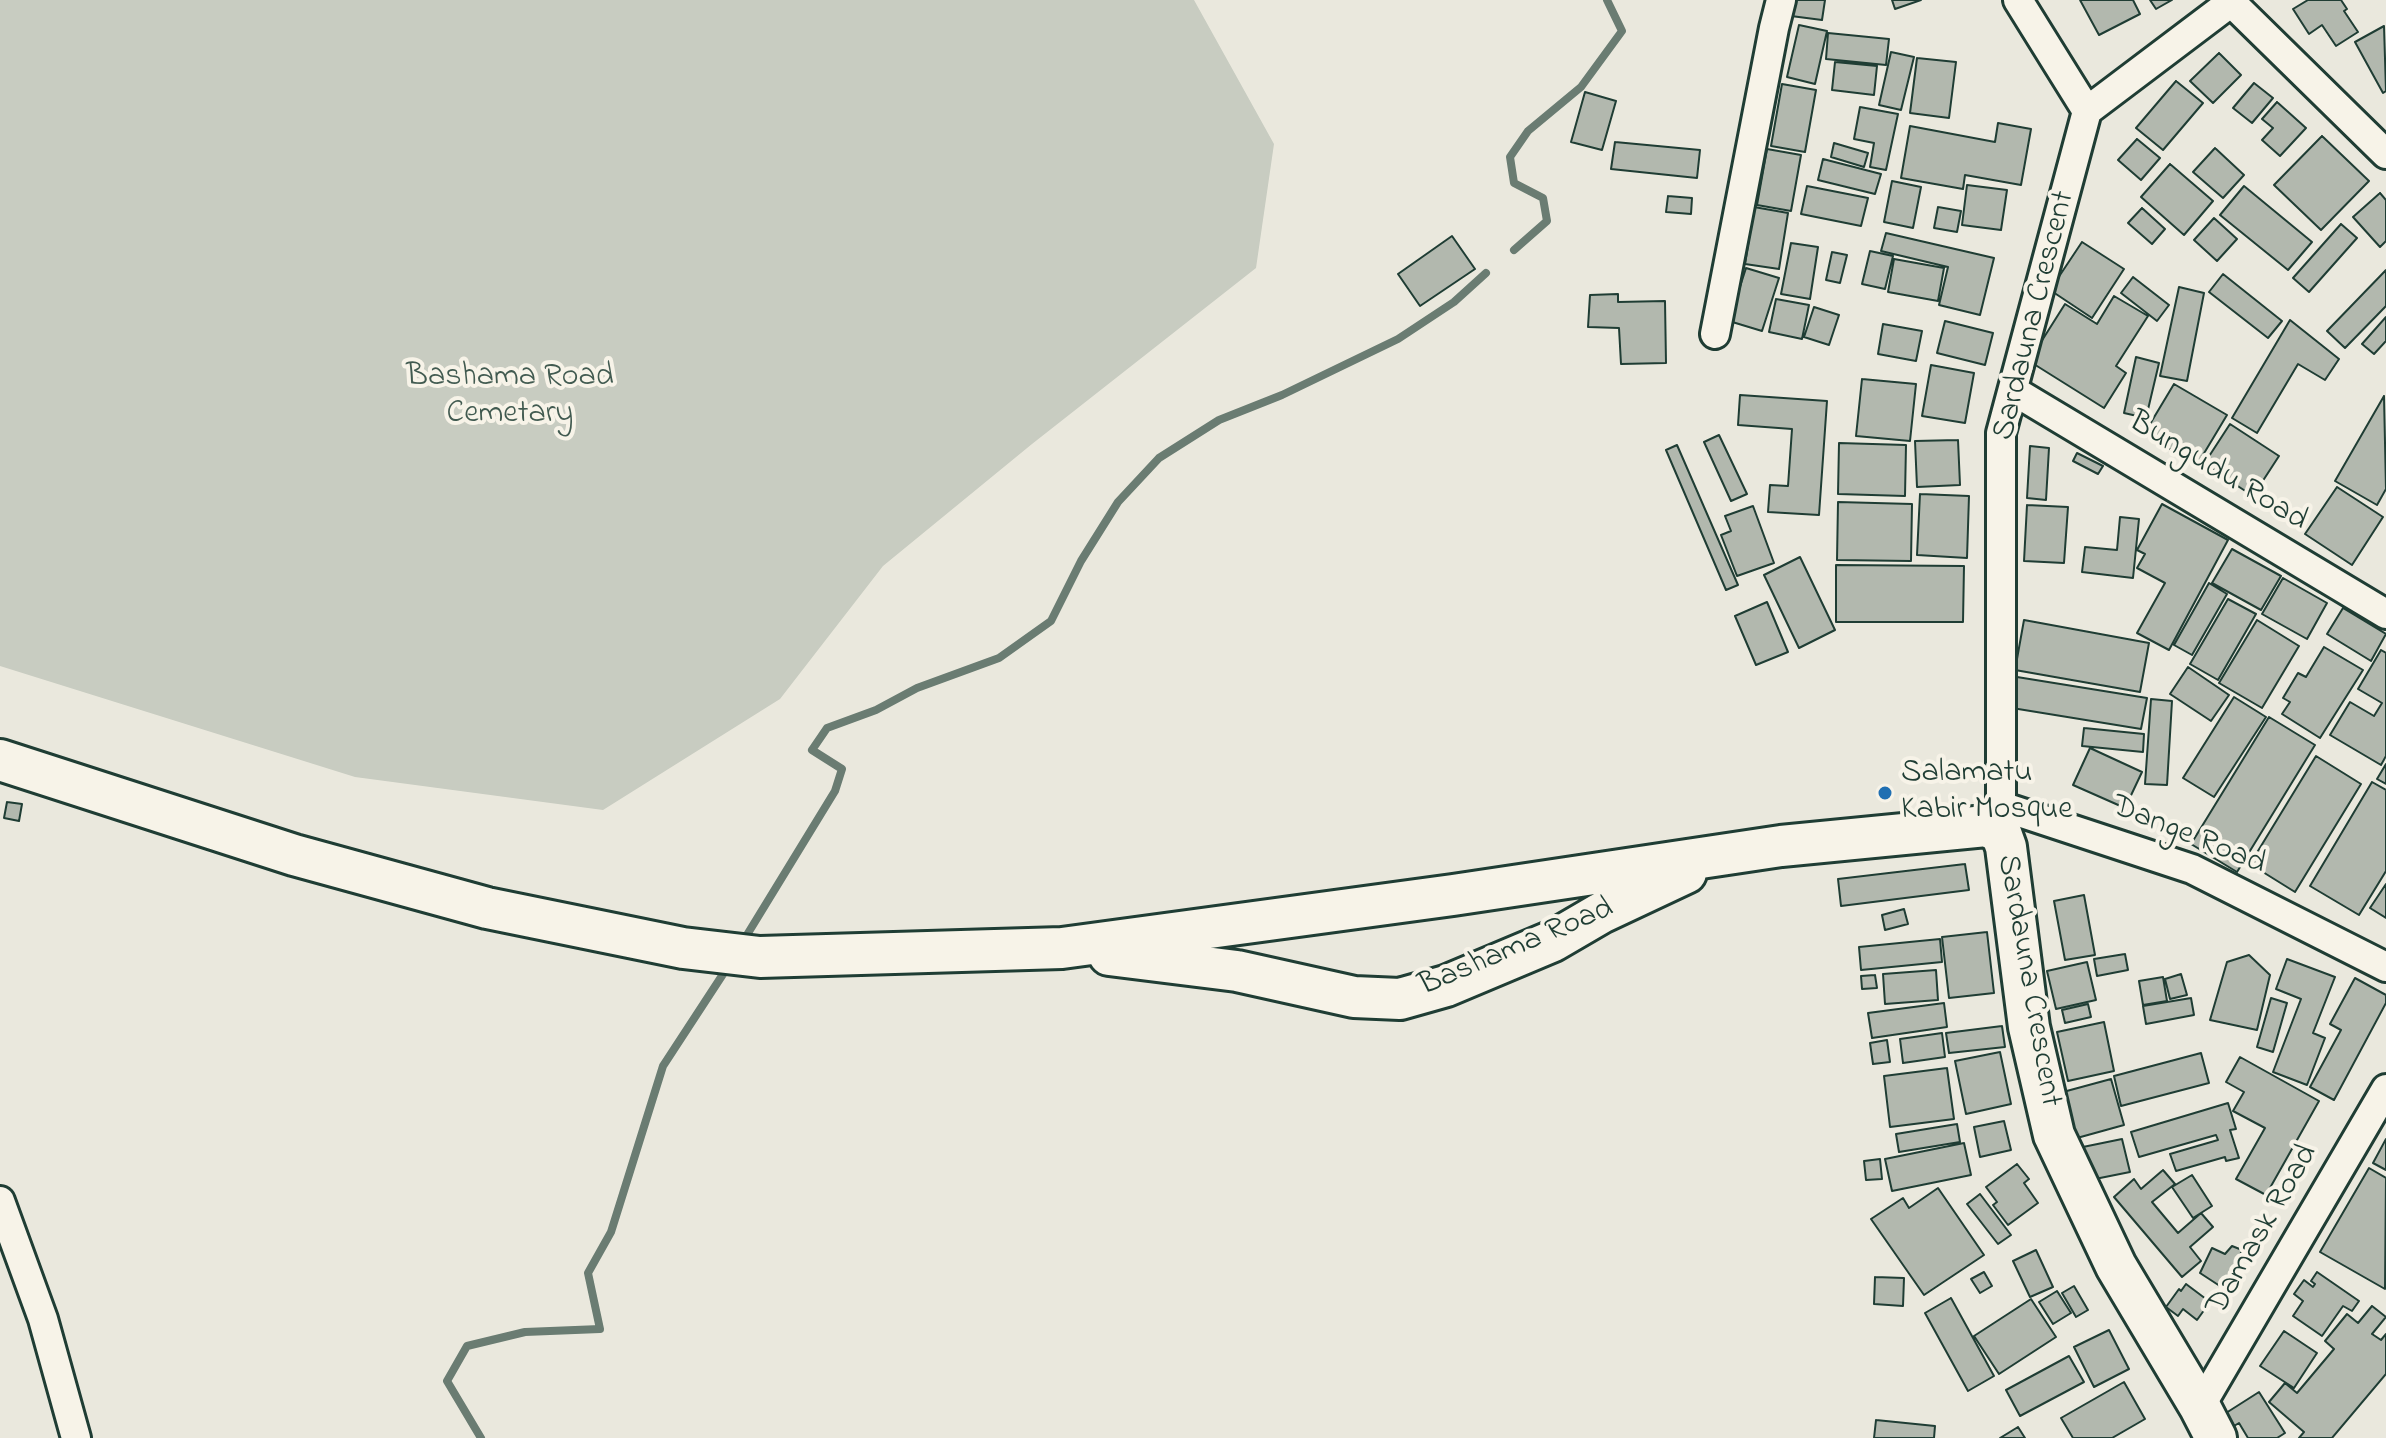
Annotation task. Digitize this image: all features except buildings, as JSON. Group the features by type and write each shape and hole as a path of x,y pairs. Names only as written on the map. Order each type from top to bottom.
{"street":[{"path":"1715,334 1781,0"},
{"path":"2018,0 2087,111 2232,1 2386,154"},
{"name":"Sardauna Crescent","path":"2087,111 2001,433 2001,820 2029,1027 2054,1135 2116,1266 2208,1423"},
{"name":"Bungudu Road","path":"2014,391 2386,614"},
{"name":"Bashama Road","path":"0,760 294,855 487,908 683,948 760,957 1062,948 1453,895 1781,846 1986,826 2001,820"},
{"name":"Dange Road","path":"2001,820 2192,869 2386,967"},
{"name":"Bashama Road","path":"1062,948 1237,971 1354,997 1400,999 1446,986 1553,941 1601,913 1726,854"},
{"name":"Damask Road","path":"2208,1423 2386,1089"},
{"path":"0,1201 43,1319 76,1438"}],"green space":[{"name":"Bashama Road Cemetary","path":"0,0 1194,0 1274,144 1256,268 883,566 780,699 603,810 355,777 0,666"}],"waterway":[{"path":"1514,250 1547,221 1543,198 1514,183 1510,157 1528,131 1581,87 1622,31 1607,0"},
{"path":"742,943 835,791 842,769 812,750 827,728 876,710 917,688 999,658 1051,621 1081,561 1118,502 1159,458 1219,420 1282,395 1398,339 1454,302 1486,273"},
{"path":"481,1438 447,1381 467,1346 525,1332 600,1329 588,1273 611,1232 663,1066 729,965"}],"place":[{"name":"Salamatu Kabir Mosque","path":"1885,793"}]}
